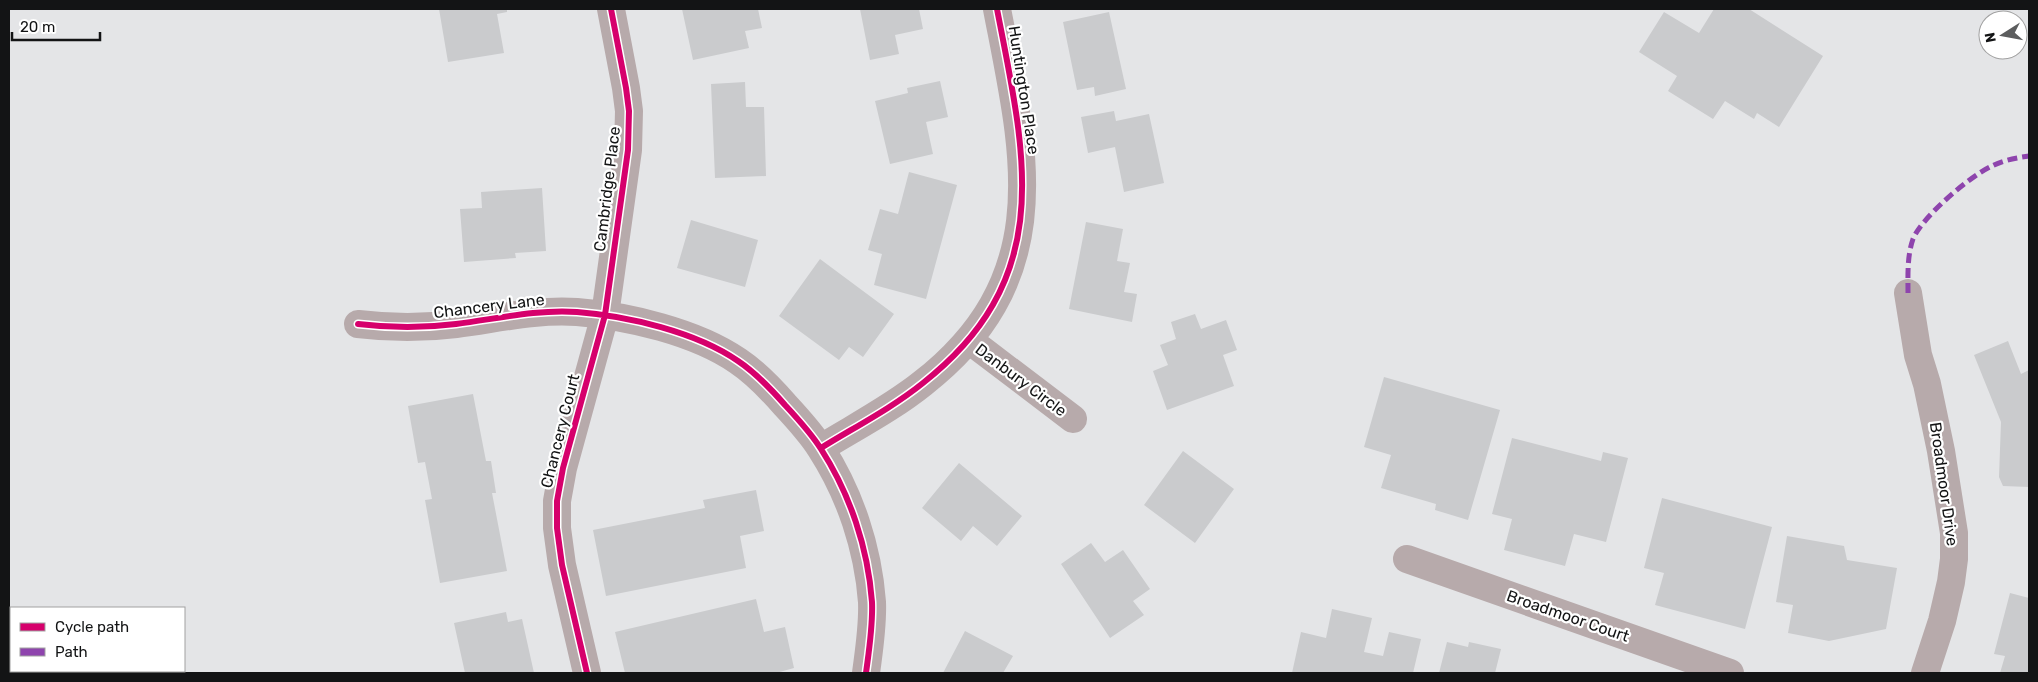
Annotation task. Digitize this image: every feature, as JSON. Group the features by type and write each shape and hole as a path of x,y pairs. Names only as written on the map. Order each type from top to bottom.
{"street":[{"name":"Cambridge Place","path":"605,314 629,131 626,88 611,9"},
{"name":"Huntington Place","path":"821,448 923,383 969,340 990,309 1005,281 1016,248 1023,185 1016,107 997,9"},
{"name":"Broadmoor Drive","path":"1908,293 1918,355 1927,384 1941,451 1954,533 1954,559 1946,602 1942,621 1925,673"},
{"name":"Chancery Lane","path":"358,324 389,327 431,327 541,313 574,312 605,314 661,327 686,336 737,360 761,379 821,448 848,503 861,538 872,603 871,639 866,673"},
{"name":"Chancery Court","path":"587,673 562,565 557,528 557,500 565,460 605,314"},
{"name":"Danbury Circle","path":"969,340 1073,419"},
{"name":"Broadmoor Court","path":"1407,559 1730,673"}],"building":[{"path":"439,9 507,9 507,12 497,14 504,53 448,62"},
{"path":"682,9 758,9 762,28 745,31 749,48 693,60"},
{"path":"860,9 919,9 923,29 895,35 899,54 870,60"},
{"path":"1714,9 1749,9 1823,56 1779,127 1757,113 1754,119 1725,101 1713,119 1668,91 1677,76 1639,52 1664,12 1699,33"},
{"path":"1109,12 1126,89 1095,96 1094,87 1077,90 1063,22"},
{"path":"940,81 948,117 926,122 933,154 890,164 875,101 908,93 907,88"},
{"path":"745,82 746,107 764,107 766,176 715,178 711,84"},
{"path":"1114,111 1116,121 1149,114 1164,183 1124,192 1115,147 1088,153 1081,117"},
{"path":"909,172 957,185 926,299 874,285 882,254 868,250 880,209 898,214"},
{"path":"542,188 546,251 515,253 516,258 464,262 460,209 482,208 481,192"},
{"path":"691,220 758,240 745,287 677,268"},
{"path":"1086,222 1123,229 1117,261 1130,263 1124,292 1137,294 1132,322 1069,309"},
{"path":"820,259 894,314 863,357 849,347 839,360 779,316"},
{"path":"1195,314 1201,329 1226,320 1237,350 1223,355 1234,386 1167,410 1153,371 1168,365 1160,345 1176,339 1171,322"},
{"path":"2008,341 2021,374 2029,370 2029,487 2003,486 1999,477 2001,422 1974,355"},
{"path":"1384,377 1500,410 1468,520 1435,510 1436,504 1381,488 1391,455 1364,447"},
{"path":"473,394 486,461 491,461 496,493 492,493 507,571 440,583 425,500 432,499 425,462 418,463 408,406"},
{"path":"1512,438 1601,461 1603,452 1628,458 1606,542 1574,534 1565,566 1504,550 1512,519 1492,514"},
{"path":"1183,451 1234,489 1195,543 1144,505"},
{"path":"959,463 1022,516 997,546 973,526 961,541 922,508"},
{"path":"756,490 764,531 740,536 746,568 606,596 593,530 705,508 703,500"},
{"path":"1662,498 1772,527 1745,629 1655,605 1664,573 1644,568"},
{"path":"1787,536 1844,546 1847,560 1897,568 1886,629 1829,641 1788,633 1793,605 1776,602"},
{"path":"1091,543 1105,562 1123,550 1150,589 1133,601 1144,615 1110,638 1061,564"},
{"path":"2010,593 2029,598 2029,673 2000,673 2005,656 1994,654"},
{"path":"756,599 764,632 785,627 794,668 776,673 625,673 615,632"},
{"path":"1332,609 1372,618 1364,652 1383,656 1389,632 1421,639 1413,673 1292,673 1301,632 1326,638"},
{"path":"506,612 508,622 522,619 534,673 465,673 454,623"},
{"path":"965,631 1013,656 1003,673 943,673"},
{"path":"1447,642 1468,647 1469,642 1501,649 1495,673 1439,673"}],"marked path":[{"path":"1908,293 1908,266 1911,245 1918,230 1926,220 1948,198 1983,171 2001,162 2029,156"}],"cycle path":[{"path":"587,673 562,565 557,528 557,501 563,468 605,315 628,150 629,111 611,9"},
{"path":"821,448 911,392 966,342 995,300 1013,256 1021,211 1021,163 1016,114 997,9"},
{"path":"358,324 420,327 532,313 577,312 618,317 661,327 702,342 738,361 769,387 809,432 831,466 849,503 862,542 870,582 872,611 866,673"}]}
